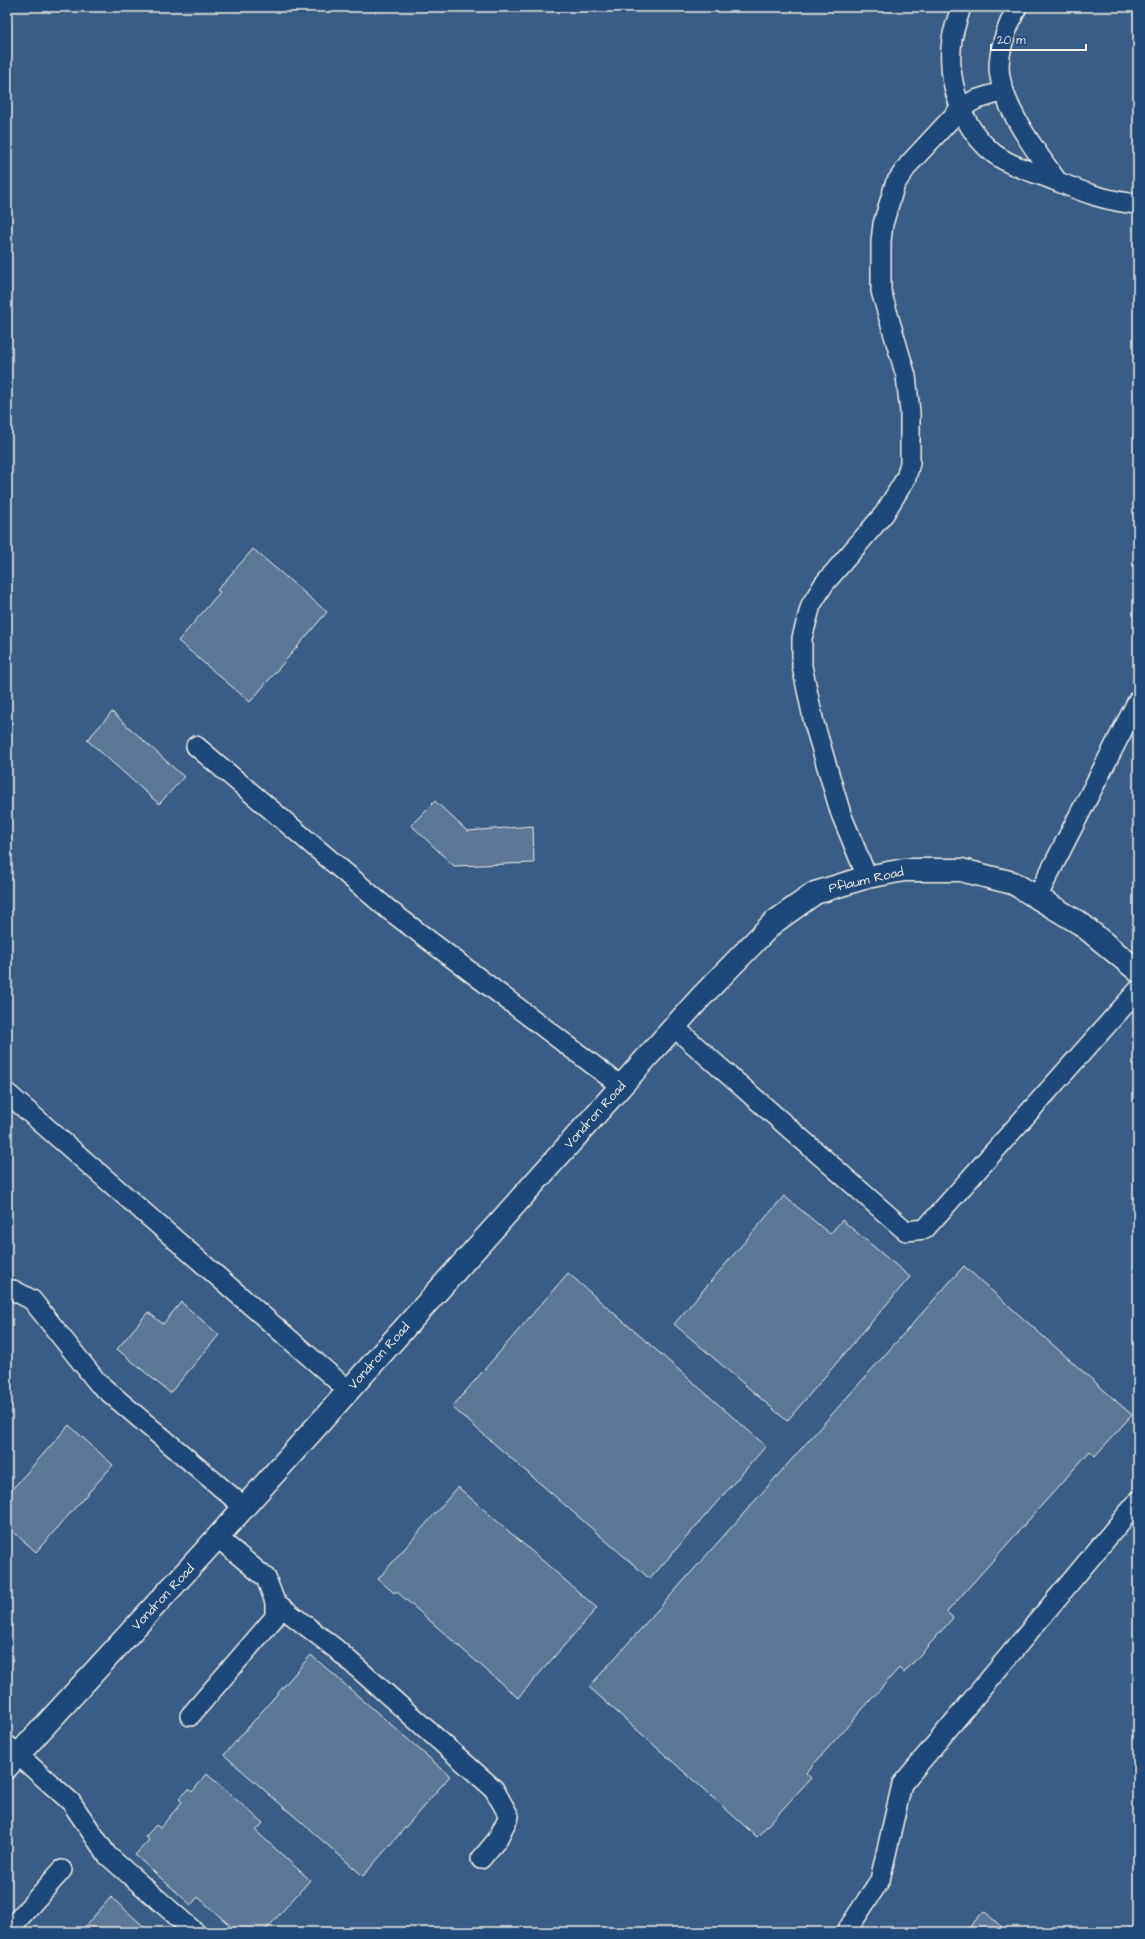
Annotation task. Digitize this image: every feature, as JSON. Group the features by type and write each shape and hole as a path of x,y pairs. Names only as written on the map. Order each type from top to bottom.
{"street":[{"name":"Pflaum Road","path":"751,945 772,923 815,893 867,877 904,870 961,870 1014,883 1081,924 1138,971"},
{"name":"Vondron Road","path":"11,1756 217,1537 621,1086 751,945"}],"lane":[{"path":"961,7 952,40 955,94 975,135 993,153 1010,164 1057,181 1080,192 1104,199 1138,204"},
{"path":"1017,7 1003,42 1000,68 1004,91 1007,100 1028,140 1057,181"},
{"path":"867,877 841,814 814,724 802,666 802,638 812,605 824,584 884,514 906,478 910,462 910,412 906,376 881,291 881,240 883,224 895,184 909,164 961,108 975,100 1004,91"},
{"path":"1037,897 1138,700"},
{"path":"196,746 389,910 621,1086"},
{"path":"674,1028 906,1231 926,1229 1138,990"},
{"path":"7,1093 349,1391"},
{"path":"7,1292 13,1290 32,1300 98,1382 244,1507"},
{"path":"846,1932 880,1880 902,1784 1138,1501"},
{"path":"190,1716 275,1617 275,1602 266,1578 217,1537"},
{"path":"275,1602 336,1649 494,1789 509,1816 497,1840 481,1859"},
{"path":"11,1756 71,1802 106,1855 195,1932"},
{"path":"7,1932 62,1870"}],"shaded area":[{"path":"7,7 1138,7 1138,1932 7,1932"}],"building":[{"path":"253,549 327,612 250,702 178,641 220,592 217,590"},
{"path":"112,712 184,777 159,804 87,740"},
{"path":"435,801 467,831 533,826 534,863 454,866 411,825"},
{"path":"784,1196 830,1234 842,1220 910,1277 787,1421 674,1324"},
{"path":"964,1266 1132,1415 1095,1456 1090,1451 947,1612 953,1618 904,1673 899,1668 806,1773 811,1778 757,1837 589,1687"},
{"path":"568,1273 766,1446 650,1579 452,1407"},
{"path":"181,1302 219,1335 170,1393 117,1349 148,1312 163,1324"},
{"path":"69,1425 113,1465 36,1552 7,1526 7,1495"},
{"path":"458,1487 597,1608 518,1698 396,1591 394,1593 378,1579"},
{"path":"311,1655 450,1776 363,1876 224,1755"},
{"path":"207,1774 263,1823 256,1831 310,1880 264,1932 237,1932 198,1897 191,1905 135,1855 149,1840 145,1837 156,1825 160,1828 182,1802 179,1799 189,1789 192,1792"},
{"path":"111,1897 150,1932 80,1932"},
{"path":"984,1911 1007,1932 965,1932"}]}
